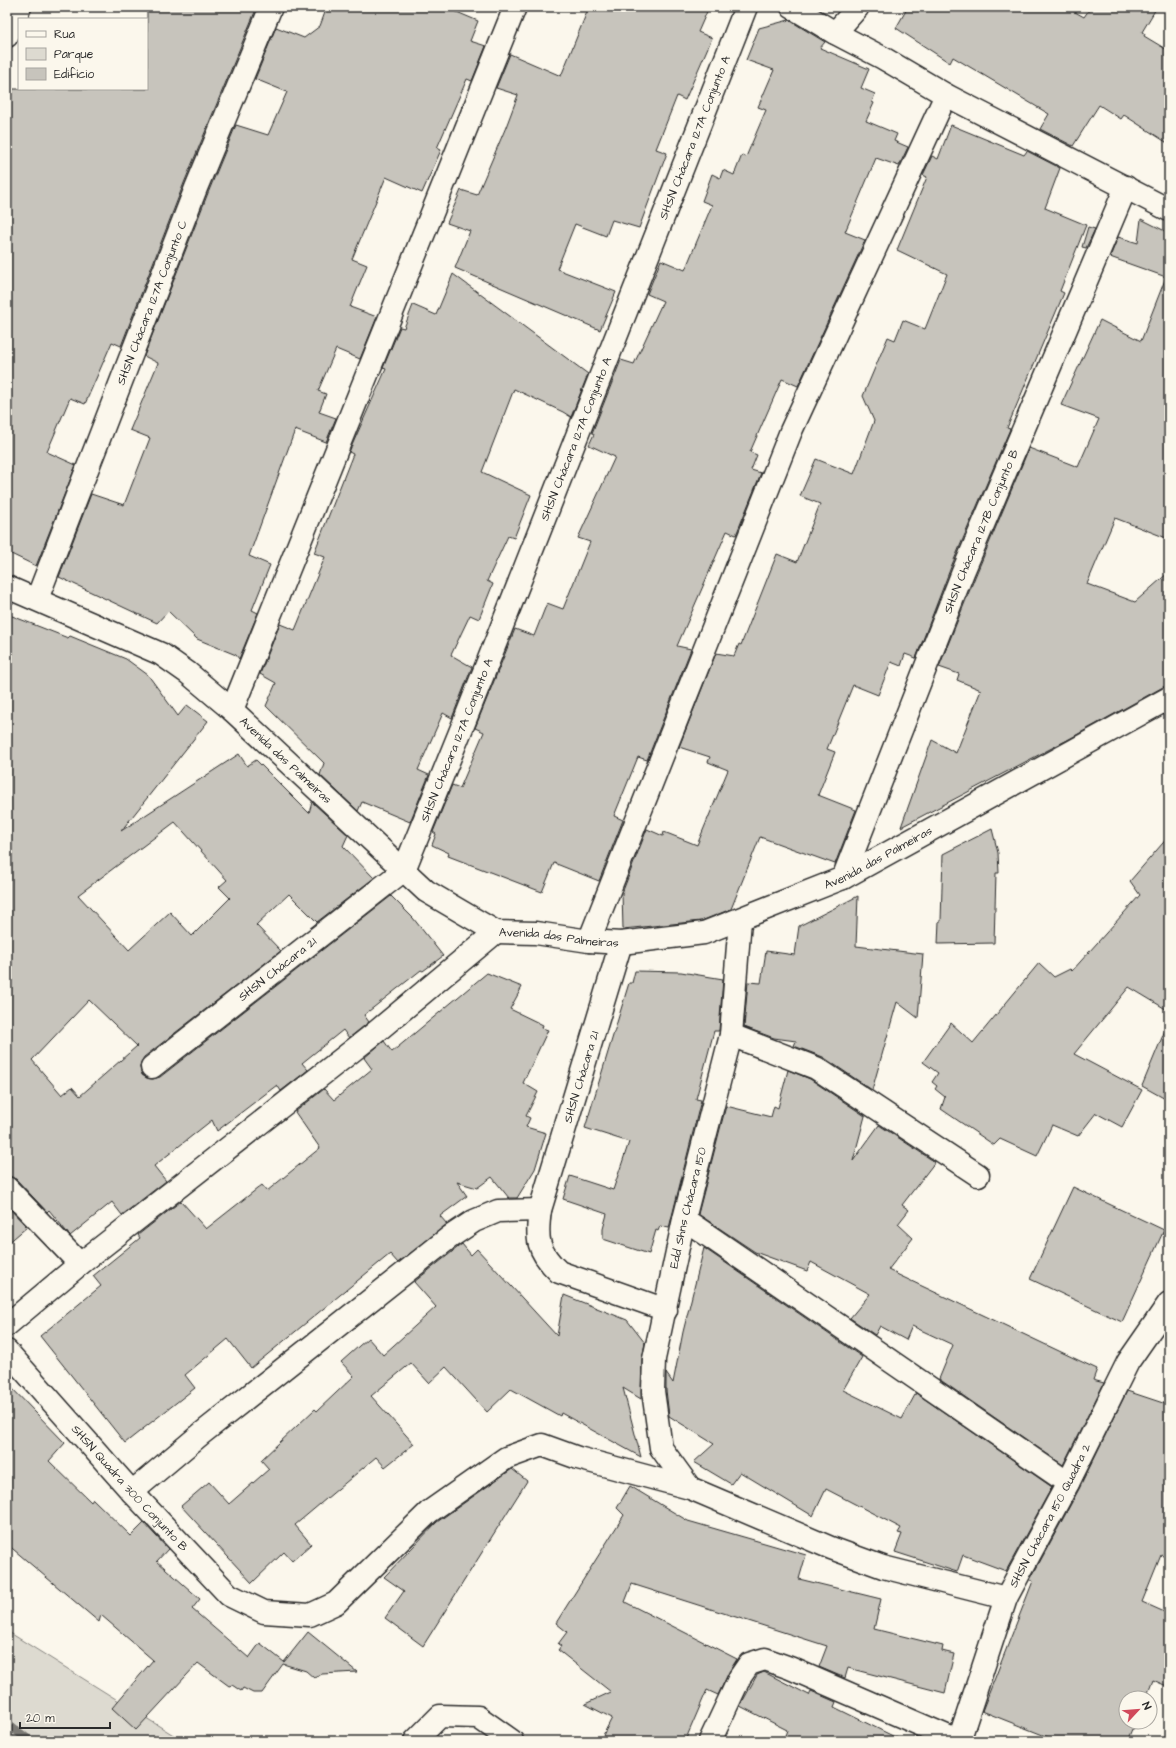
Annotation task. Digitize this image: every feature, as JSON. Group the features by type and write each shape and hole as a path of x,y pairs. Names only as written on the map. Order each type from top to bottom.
{"street":[{"path":"7,36 20,7"},
{"name":"SHSN Chácara 127A Conjunto C","path":"37,599 196,188 271,7"},
{"path":"232,710 515,7"},
{"name":"SHSN Chácara 127A Conjunto A","path":"404,870 471,705 746,7"},
{"path":"792,7 835,33 883,58 946,95 1169,210"},
{"path":"835,33 858,7"},
{"path":"589,941 791,431 946,95"},
{"name":"SHSN Chácara 127B Conjunto B","path":"843,878 963,572 1126,187"},
{"name":"Avenida das Palmeiras","path":"7,587 161,654 188,673 232,710 426,891 496,932 536,933 589,941 621,943 704,933 843,878 1169,698"},
{"name":"SHSN Chácara 21","path":"152,1068 404,870"},
{"name":"Edd Shns Chácara 150","path":"690,1488 661,1448 653,1391 654,1359 666,1310 684,1219 731,1035 740,920"},
{"path":"7,1325 80,1264 370,1037 496,932"},
{"name":"SHSN Chácara 21","path":"621,943 540,1210 537,1234 540,1247 550,1264 559,1272 666,1310"},
{"path":"731,1035 816,1068 978,1175"},
{"path":"7,1188 80,1264"},
{"path":"132,1492 201,1434 450,1237 474,1221 498,1211 540,1210"},
{"path":"684,1219 1068,1483"},
{"name":"SHSN Chácara 150 Quadra 2","path":"959,1741 1006,1598 1068,1483 1128,1362 1169,1304"},
{"name":"SHSN Quadra 300 Conjunto B","path":"7,1351 132,1492 229,1595 264,1612 310,1614 336,1602 429,1512 506,1458 542,1445 578,1458 690,1488"},
{"path":"690,1488 831,1548 883,1567 1006,1598"},
{"path":"710,1741 749,1664 765,1659 790,1668 959,1741"},
{"path":"415,1741 440,1716 478,1717 512,1741"}],"green space":[{"path":"7,1631 183,1741 7,1741"}],"building":[{"path":"147,7 257,7 184,183 121,346 112,342 85,404 70,398 47,452 76,465 36,566 7,552 7,89 148,90"},
{"path":"327,7 445,7 478,21 470,41 486,46 472,81 467,79 437,148 441,150 422,193 386,177 352,259 367,265 350,307 377,317 360,359 336,349 318,391 326,394 319,412 336,418 326,442 295,430 249,556 270,565 252,610 258,613 239,659 236,655 197,639 168,611 157,623 59,577 91,494 124,505 150,438 130,430 158,363 144,356 236,125 268,135 287,92 255,79 276,27 304,38 320,26"},
{"path":"589,7 709,7 698,32 712,38 685,100 677,96 656,149 667,153 639,228 612,220 606,236 575,224 557,269 616,292 600,330 455,268 470,231 447,223 461,190 477,195 518,95 496,88 510,54 561,76"},
{"path":"908,7 1066,7 1084,17 1091,7 1157,7 1142,32 1145,34 1144,36 1169,51 1169,144 1124,115 1121,119 1099,105 1073,146 1040,129 1049,114 953,57 950,63 896,28"},
{"path":"789,20 825,42 820,48 869,69 861,88 875,94 872,102 874,103 866,121 897,134 894,141 908,147 899,166 876,158 845,232 865,240 798,386 782,379 750,452 757,455 751,470 761,473 736,535 727,531 677,646 691,649 647,760 638,757 614,816 623,820 599,881 554,863 542,892 448,856 449,853 432,845 436,834 433,832 452,785 460,788 484,732 475,728 515,629 534,636 547,603 563,609 590,542 578,538 615,457 589,445 594,434 592,433 621,360 634,364 663,301 647,294 661,260 685,270 712,205 702,201 712,174 720,178 723,170 734,175 742,155 746,157 766,110 758,107 774,70 746,60 759,28"},
{"path":"951,125 1024,155 1027,151 1060,168 1045,208 1086,225 1060,291 1064,293 1007,428 1010,429 951,567 916,658 905,654 901,666 891,662 878,695 853,685 827,749 835,752 818,795 856,810 835,864 760,837 731,909 701,921 623,929 622,893 647,829 663,836 664,832 697,845 728,770 708,762 710,757 679,747 716,653 734,656 739,644 741,645 777,554 797,562 820,504 800,496 816,459 854,474 874,421 863,396 888,337 895,340 903,320 925,329 947,274 897,250 927,177 923,175 932,156 938,159"},
{"path":"1141,219 1169,233 1169,539 1115,518 1087,584 1135,602 1169,572 1169,686 1163,687 1071,738 901,827 932,740 956,753 981,690 957,680 959,674 939,667 1029,448 1078,467 1099,419 1061,405 1100,320 1141,341 1166,277 1110,257 1118,237 1138,243"},
{"path":"1088,227 1095,229 1086,248 1082,247"},
{"path":"453,274 588,374 571,417 514,389 482,472 531,495 514,538 508,536 487,581 493,584 479,619 470,615 451,655 472,667 452,718 443,713 418,770 429,775 410,822 362,802 358,811 320,775 324,763 266,706 276,683 260,674 280,624 295,630 325,557 314,553 353,454 349,452 386,369 383,368 400,327 404,328 413,305 436,315"},
{"path":"7,614 68,638 70,636 126,659 148,675 178,716 187,705 208,721 121,831 239,754 247,766 256,760 309,813 312,802 348,835 343,846 374,878 317,922 289,894 256,925 281,951 144,1057 140,1068 142,1075 153,1079 160,1077 391,896 413,918 443,956 423,971 421,970 364,1015 369,1022 349,1038 343,1030 302,1063 308,1070 281,1091 277,1085 217,1131 212,1120 154,1166 166,1181 122,1215 112,1202 70,1236 49,1210 47,1212 16,1179 7,1176","holes":["175,822 227,880 219,887 230,898 192,936 170,912 129,950 78,895","89,1000 137,1046 80,1096 72,1087 62,1095 32,1060"]},
{"path":"992,829 998,853 999,873 996,873 994,943 938,944 939,921 941,921 943,854"},
{"path":"1169,836 1169,1011 1129,987 1074,1054 1142,1090 1122,1127 1096,1113 1078,1136 1052,1125 1037,1156 1000,1139 994,1145 941,1109 945,1097 935,1089 937,1086 932,1082 938,1073 923,1062 951,1023 973,1043 1039,963 1054,977 1070,969 1072,971 1140,895 1130,881"},
{"path":"858,896 856,946 923,954 918,1018 897,1002 872,1090 823,1057 794,1046 796,1041 774,1038 744,1027 748,982 761,983 766,951 795,955 799,926"},
{"path":"635,971 681,972 723,979 719,1031 714,1031 696,1099 701,1100 669,1228 660,1226 658,1231 656,1230 649,1254 603,1239 603,1229 607,1214 563,1199 570,1176 613,1190 629,1142 585,1128 629,983 632,983"},
{"path":"487,973 522,987 510,1009 543,1025 542,1028 548,1030 523,1083 538,1092 526,1116 530,1118 526,1127 546,1133 535,1169 517,1198 509,1198 492,1177 477,1188 457,1182 467,1196 440,1216 447,1224 398,1263 390,1254 251,1368 228,1339 185,1375 195,1388 125,1443 40,1336 101,1286 93,1276 140,1238 138,1235 181,1201 206,1229 262,1185 267,1191 320,1148 295,1112 324,1089 334,1100 372,1069 364,1058 384,1041 392,1052"},
{"path":"1169,1023 1169,1101 1142,1086"},
{"path":"788,1070 810,1079 865,1116 853,1161 879,1125 935,1162 902,1205 909,1210 898,1224 913,1238 888,1270 1097,1369 1093,1380 1104,1383 1063,1465 939,1379 953,1345 912,1326 906,1340 880,1326 875,1335 850,1318 870,1294 811,1262 807,1271 755,1252 698,1214 726,1106 771,1117 774,1106 778,1108"},
{"path":"1073,1187 1164,1230 1122,1322 1030,1279"},
{"path":"7,1206 27,1227 7,1244"},
{"path":"462,1244 471,1255 477,1249 557,1336 564,1295 627,1320 645,1343 642,1359 641,1399 623,1388 641,1457 561,1413 560,1416 511,1389 487,1412 446,1367 429,1383 411,1363 371,1396 414,1444 385,1467 376,1457 295,1525 311,1544 292,1561 284,1552 252,1583 181,1506 209,1482 229,1504 269,1469 261,1460 315,1409 317,1411 354,1376 341,1362 368,1338 383,1355 436,1307 414,1282"},
{"path":"704,1248 862,1357 843,1390 902,1419 916,1393 1052,1487 1006,1571 963,1555 957,1572 895,1552 902,1534 898,1533 901,1528 826,1489 813,1516 740,1472 731,1484 694,1462 714,1444 669,1416 666,1373 673,1383 683,1332"},
{"path":"7,1383 65,1443 49,1461 91,1502 93,1499 131,1536 144,1523 168,1549 157,1561 200,1599 192,1609 249,1658 260,1643 284,1662 308,1632 357,1672 322,1674 314,1678 306,1671 283,1664 262,1693 253,1693 243,1688 241,1691 232,1685 229,1686 198,1663 136,1730 112,1708 153,1660 101,1615 99,1622 7,1544"},
{"path":"1127,1391 1169,1405 1169,1559 1161,1555 1142,1602 1169,1614 1169,1687 1153,1680 1149,1690 1118,1690 1118,1730 1133,1730 1128,1741 1058,1741 982,1711 1033,1581 1030,1580 1079,1489"},
{"path":"512,1469 527,1481 423,1646 385,1618 404,1591 384,1577 437,1522"},
{"path":"630,1486 688,1521 806,1555 799,1579 881,1599 874,1629 943,1646 942,1651 954,1654 945,1693 848,1668 845,1678 819,1667 827,1646 632,1584 625,1602 737,1659 718,1695 707,1690 685,1741 600,1741 612,1718 585,1704 611,1692 558,1650 561,1646 558,1644 567,1632 556,1623 624,1515 617,1508"},
{"path":"764,1672 809,1695 811,1691 836,1702 834,1707 903,1741 783,1741 787,1730 740,1706 757,1675"}],"waterway":[{"path":"7,1723 30,1741"}]}
